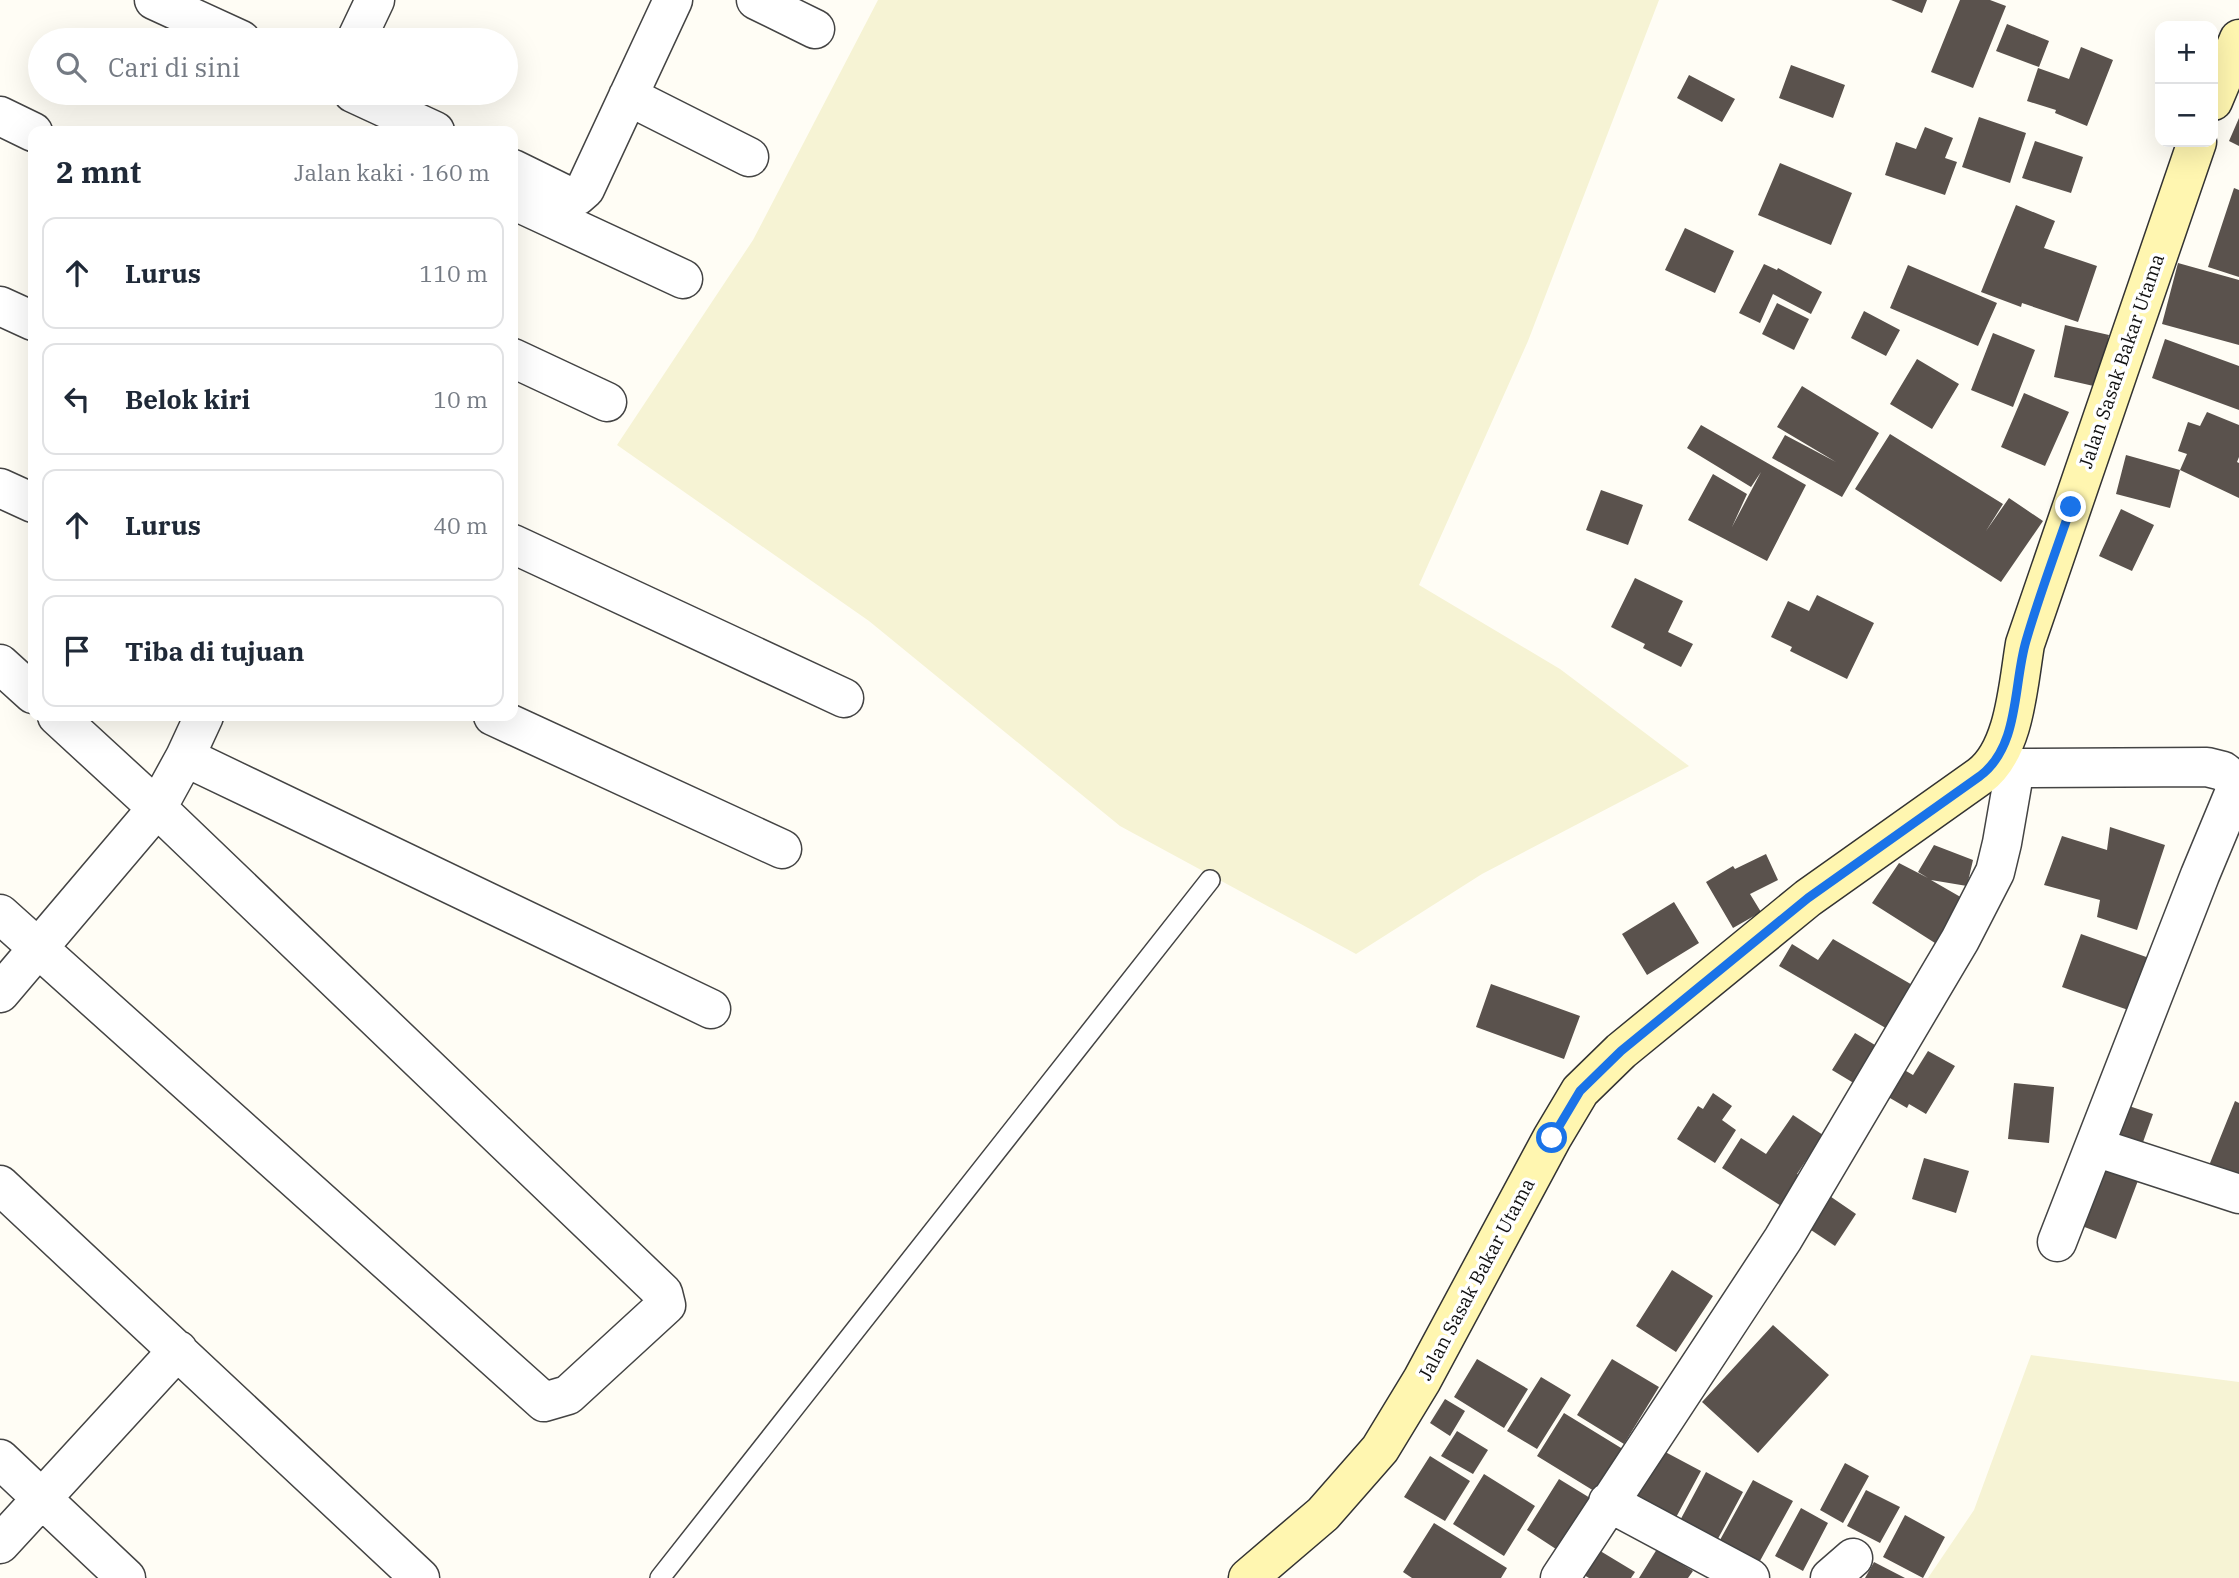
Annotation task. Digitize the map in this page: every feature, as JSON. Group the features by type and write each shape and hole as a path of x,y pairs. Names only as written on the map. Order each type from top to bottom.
{"main road":[{"path":"2218,89 2239,38"},
{"name":"Jalan Sasak Bakar Utama","path":"1248,1578 1323,1514 1380,1449 1422,1380 1580,1091 1621,1051 1808,898 2004,760 2025,644 2195,147"}],"street":[{"path":"155,0 215,28"},
{"path":"362,28 375,0"},
{"path":"518,171 566,195 577,196 585,190 673,0"},
{"path":"757,0 815,29"},
{"path":"628,96 749,158"},
{"path":"379,105 424,126"},
{"path":"0,117 28,130"},
{"path":"518,202 682,279"},
{"path":"0,306 28,319"},
{"path":"518,360 607,402"},
{"path":"0,488 28,501"},
{"path":"518,546 844,698"},
{"path":"0,664 28,689"},
{"path":"0,914 544,1402 568,1395 666,1305 663,1293 157,808 62,721"},
{"path":"0,993 157,808 202,721"},
{"path":"505,721 782,849"},
{"path":"185,757 711,1009"},
{"path":"1560,1578 1783,1239 1960,940 1995,872 2004,760 2207,767 2223,771 2234,780 2235,791 2057,1242"},
{"path":"2095,1147 2239,1194"},
{"path":"0,1185 420,1578"},
{"path":"0,1544 178,1350"},
{"path":"0,1459 127,1578"},
{"path":"1608,1502 1750,1578"}],"lane":[{"path":"660,1578 1210,880"}],"shaded area":[{"path":"878,0 1659,0 1528,341 1419,585 1560,669 1689,766 1482,874 1356,954 1120,826 869,621 617,445 753,240"},
{"path":"2031,1355 2239,1382 2239,1578 1928,1578 1974,1510"}],"building":[{"path":"1891,0 1927,0 1922,13"},
{"path":"1960,0 1990,0 2006,6 1973,88 1931,72"},
{"path":"2007,24 2049,41 2039,67 1996,51"},
{"path":"2081,47 2113,60 2087,126 2055,113 2056,110 2027,101 2038,68 2069,79"},
{"path":"1791,65 1845,85 1833,118 1779,98"},
{"path":"1689,75 1735,99 1722,122 1677,98"},
{"path":"1979,117 2026,133 2010,183 1962,167"},
{"path":"2239,118 2239,146 2229,141"},
{"path":"1925,127 1953,138 1945,158 1957,162 1945,195 1885,175 1896,142 1916,149"},
{"path":"2035,141 2083,157 2071,193 2022,178"},
{"path":"1780,163 1852,193 1831,245 1758,215"},
{"path":"2234,188 2239,190 2239,277 2208,267"},
{"path":"2016,205 2055,221 2044,248 2097,266 2078,322 2022,303 2021,307 1981,292"},
{"path":"1685,228 1734,251 1715,293 1665,270"},
{"path":"2178,263 2239,280 2239,345 2162,324"},
{"path":"1764,264 1777,270 1778,268 1822,292 1811,314 1773,294 1760,323 1739,313"},
{"path":"1908,265 1997,303 1978,346 1890,308"},
{"path":"1777,303 1809,319 1794,350 1762,334"},
{"path":"1864,311 1900,330 1886,356 1851,338"},
{"path":"2065,325 2109,335 2098,387 2054,377"},
{"path":"1993,333 2035,350 2013,407 1971,390"},
{"path":"2165,339 2239,366 2239,410 2152,378"},
{"path":"1917,359 1959,384 1932,429 1890,404"},
{"path":"1802,386 1879,433 1842,497 1772,458 1785,435 1836,462 1777,427"},
{"path":"2024,393 2069,412 2045,466 2001,447"},
{"path":"2207,412 2239,425 2239,498 2180,470 2187,454 2178,451 2188,422 2200,426"},
{"path":"1701,425 1806,485 1767,561 1688,520 1713,474 1747,494 1732,527 1761,472 1751,487 1687,448"},
{"path":"1890,434 2003,504 1986,531 2009,498 2043,521 2001,582 1855,489"},
{"path":"2126,455 2180,470 2170,508 2116,494"},
{"path":"1601,490 1643,505 1628,545 1586,530"},
{"path":"2121,509 2154,525 2132,571 2099,556"},
{"path":"1635,578 1683,601 1668,632 1693,644 1681,667 1643,648 1645,644 1611,627"},
{"path":"1817,595 1874,623 1847,679 1790,651 1792,647 1771,637 1788,601 1809,611"},
{"path":"2110,827 2165,845 2137,930 2097,917 2100,900 2044,885 2062,836 2107,850"},
{"path":"1934,845 1973,860 1967,886 1931,880 1964,899 1935,943 1872,903 1899,863 1928,878 1918,872"},
{"path":"1766,854 1778,880 1750,894 1761,912 1733,928 1706,882 1733,866 1735,869"},
{"path":"1674,902 1699,943 1647,975 1622,934"},
{"path":"2081,934 2152,959 2134,1012 2062,987"},
{"path":"1833,939 1921,990 1896,1034 1779,966 1792,944 1818,960"},
{"path":"1491,984 1580,1016 1564,1059 1476,1027"},
{"path":"1855,1033 1885,1051 1862,1088 1832,1070"},
{"path":"1928,1051 1955,1066 1926,1114 1909,1104 1907,1108 1878,1091 1894,1064 1913,1075"},
{"path":"2014,1083 2054,1087 2049,1143 2008,1139"},
{"path":"1713,1093 1732,1106 1722,1120 1736,1130 1715,1163 1677,1139 1698,1106 1703,1109"},
{"path":"2235,1101 2239,1103 2239,1180 2208,1168"},
{"path":"2123,1104 2153,1114 2142,1145 2112,1135"},
{"path":"1793,1115 1823,1135 1797,1174 1805,1179 1786,1209 1722,1168 1741,1138 1766,1154"},
{"path":"1924,1158 1969,1171 1956,1213 1912,1199"},
{"path":"2097,1162 2139,1178 2116,1239 2074,1223"},
{"path":"1821,1190 1856,1214 1835,1246 1799,1222"},
{"path":"1672,1270 1713,1296 1676,1352 1636,1326"},
{"path":"1773,1325 1829,1375 1758,1453 1702,1402"},
{"path":"1477,1359 1528,1389 1504,1428 1454,1397"},
{"path":"1612,1359 1659,1387 1624,1444 1577,1415"},
{"path":"1541,1377 1571,1395 1537,1449 1507,1431"},
{"path":"1445,1399 1465,1411 1450,1436 1430,1423"},
{"path":"1564,1413 1626,1451 1599,1494 1537,1456"},
{"path":"1457,1431 1488,1450 1473,1474 1441,1456"},
{"path":"1654,1446 1701,1471 1673,1523 1626,1497"},
{"path":"1430,1456 1470,1481 1445,1521 1404,1497"},
{"path":"1845,1463 1869,1476 1843,1523 1820,1510"},
{"path":"1706,1472 1743,1492 1713,1548 1676,1528"},
{"path":"1484,1474 1535,1506 1504,1556 1453,1524"},
{"path":"1559,1479 1595,1501 1562,1553 1527,1530"},
{"path":"1753,1480 1793,1501 1755,1570 1715,1549"},
{"path":"1866,1490 1900,1507 1880,1543 1847,1526"},
{"path":"1801,1508 1828,1523 1803,1571 1775,1556"},
{"path":"1905,1515 1945,1537 1923,1578 1883,1557"},
{"path":"1434,1523 1507,1568 1501,1578 1412,1578 1403,1572"},
{"path":"1592,1546 1635,1572 1631,1578 1589,1578 1577,1571"},
{"path":"1657,1549 1693,1571 1688,1578 1639,1578"},
{"path":"1874,1562 1905,1578 1865,1578"}],"route":[{"path":"1552,1138 1580,1091 1621,1051 1808,898 1989,770 2002,751 2016,702 2025,644 2071,507"}]}
